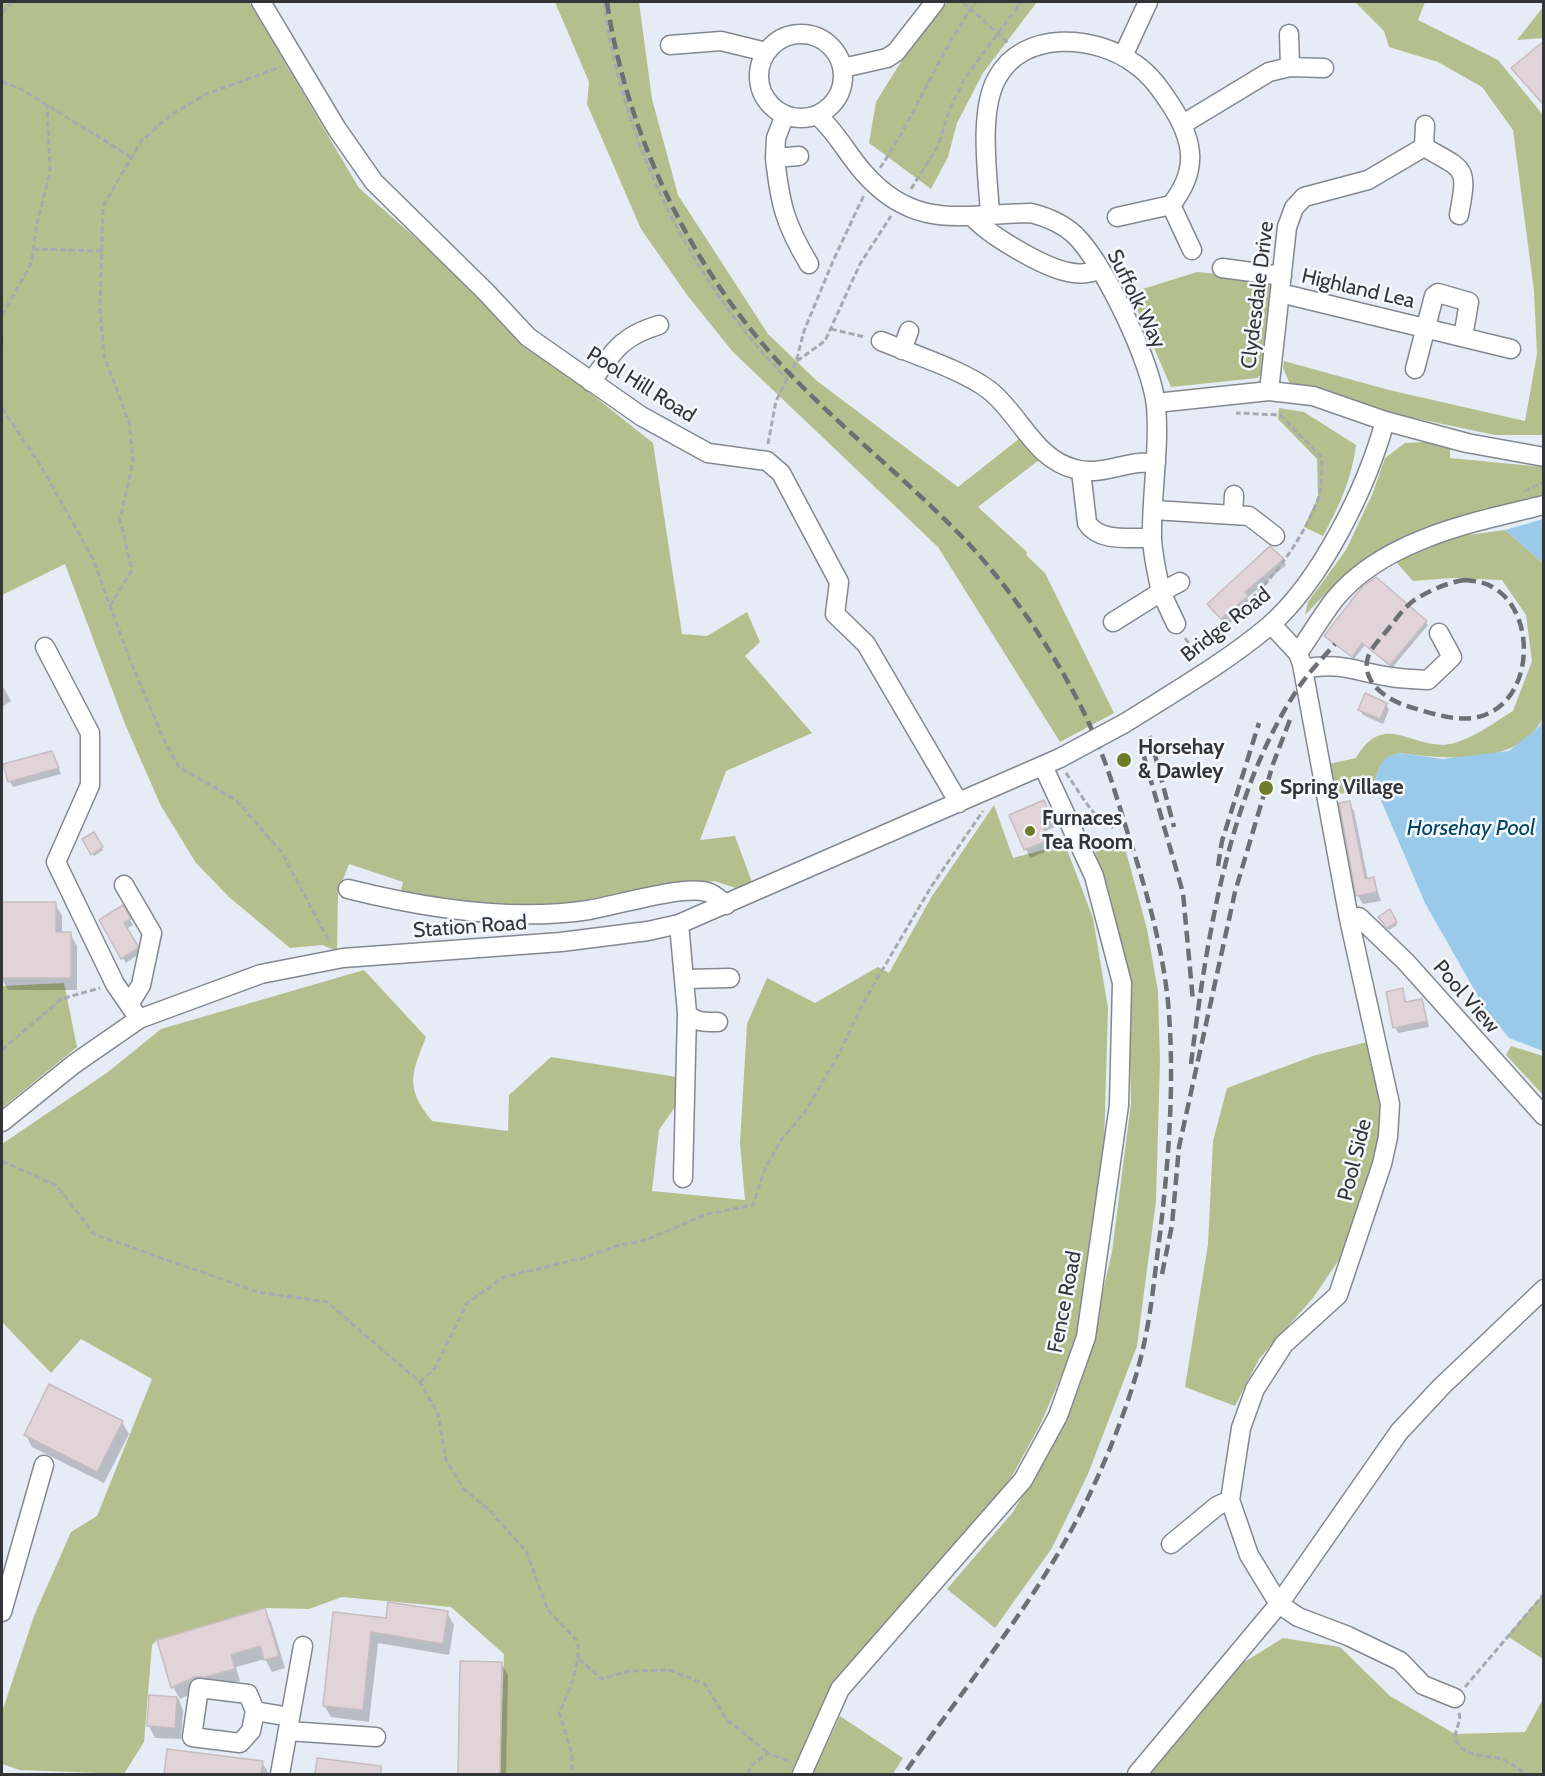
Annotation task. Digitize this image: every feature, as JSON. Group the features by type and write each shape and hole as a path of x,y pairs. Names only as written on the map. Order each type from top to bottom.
{"street":[{"name":"Pool Hill Road","path":"261,2 337,129 374,182 486,292 528,337 641,416 708,453 767,461"},
{"path":"843,68 887,58 896,52 935,2"},
{"path":"1123,56 1148,2"},
{"path":"807,34 831,46 843,68 842,85 836,100 817,115 804,118 785,115 770,104 761,89 759,71 766,52 780,40 807,34"},
{"path":"1289,34 1290,67"},
{"path":"670,45 722,41 766,52"},
{"path":"1100,270 1085,274 1066,272 991,235 981,215 990,97 1003,69 1021,54 1043,44 1068,42 1096,46 1123,56 1153,80 1183,124 1189,137 1190,152 1184,189 1164,207 1117,217"},
{"path":"1183,124 1269,72 1290,67 1324,68"},
{"path":"785,115 776,138 775,158 782,210 789,230 809,264"},
{"name":"Suffolk Way","path":"817,115 827,124 872,182 899,204 936,215 1031,213 1052,220 1073,234 1100,270 1134,340 1156,403 1156,464 1152,538 1161,592 1176,624"},
{"path":"1425,125 1424,147 1453,164 1463,174 1465,181 1459,215"},
{"name":"Clydesdale Drive","path":"1269,390 1288,220 1298,202 1312,194 1368,180 1424,147"},
{"path":"775,158 799,156"},
{"path":"1164,207 1182,227 1192,250"},
{"name":"Highland Lea","path":"1222,268 1425,328 1511,349"},
{"name":"Highland Lea","path":"1425,328 1434,296 1438,293 1464,298 1470,306 1463,337"},
{"path":"591,382 617,347 636,332 659,325"},
{"path":"1415,369 1425,328"},
{"path":"902,350 909,331"},
{"path":"881,341 989,390 1048,456 1066,466 1081,471 1105,471 1134,463 1156,464"},
{"path":"1156,403 1269,390 1313,396 1384,421 1467,443 1544,457"},
{"name":"Bridge Road","path":"959,803 1060,758 1125,723 1229,657 1271,624 1299,594 1333,543 1353,502 1384,421"},
{"path":"767,461 781,473 839,582 835,614 866,644 959,803"},
{"path":"1081,471 1087,523 1091,529 1103,537 1152,538"},
{"path":"1234,495 1241,515"},
{"path":"1300,661 1335,599 1373,565 1431,535 1544,505"},
{"path":"1154,510 1241,515 1275,536"},
{"path":"1113,622 1180,582"},
{"path":"1271,624 1300,661 1390,677 1428,680 1452,657 1439,633"},
{"path":"45,647 90,733 90,785 56,862 115,984 139,1019"},
{"name":"Pool Side","path":"1279,1604 1249,1555 1230,1500 1241,1428 1255,1389 1284,1344 1338,1295 1386,1146 1390,1104 1349,919 1300,661"},
{"name":"Fence Road","path":"803,1772 840,1689 1023,1480 1058,1416 1086,1337 1119,1105 1122,983 1094,876 1043,766"},
{"name":"Station Road","path":"2,1122 74,1064 139,1019 261,974 336,959 561,942 648,932 679,924 726,905 959,803"},
{"path":"124,885 152,933 141,985 130,1003"},
{"path":"348,889 395,900 529,915 588,910 679,892 706,891 726,905"},
{"name":"Pool View","path":"1349,919 1359,917 1406,962 1544,1116"},
{"path":"679,924 686,979 687,1012 683,1178"},
{"path":"686,979 730,978"},
{"path":"687,1012 691,1018 701,1022 718,1023"},
{"path":"1137,1774 1279,1604 1399,1432 1441,1387 1544,1289"},
{"path":"2,1612 44,1465"},
{"path":"1172,1544 1217,1506 1230,1500"},
{"path":"1279,1604 1298,1617 1348,1636 1400,1661 1423,1685 1455,1698"},
{"path":"280,1774 303,1647"},
{"path":"255,1711 289,1724 376,1737"}],"path":[{"path":"2,13 12,2"},
{"path":"604,2 618,75 635,131 658,187 703,272 752,341 787,379"},
{"path":"963,2 1021,54"},
{"path":"767,461 768,438 776,401 796,362 804,331 833,261 872,182 899,140 943,51 976,2"},
{"path":"796,362 825,341 860,264 938,146 950,108 965,78 999,35 1021,2"},
{"path":"110,606 132,570 120,520 133,461 129,422 104,356 100,306 103,206 141,141 171,115 204,95 297,62"},
{"path":"2,82 21,89 130,157"},
{"path":"2,315 30,266 36,228 50,172 46,104"},
{"path":"33,249 102,251"},
{"path":"831,329 881,341"},
{"path":"2,337 2,348"},
{"path":"2,408 42,466 88,548 164,740 179,767 236,801 282,853 332,949"},
{"path":"1176,624 1198,656"},
{"path":"1060,758 1065,772 1093,811 1105,825 1113,828"},
{"path":"420,1382 435,1368 466,1303 504,1277 646,1240 707,1214 753,1205 764,1171 781,1140 805,1112 840,1052 863,1003 931,887 1000,785"},
{"path":"2,1050 61,999 115,984"},
{"path":"2,1161 57,1186 93,1234 258,1292 327,1302 420,1382 438,1414 446,1460 464,1489 488,1509 526,1551 548,1610 578,1642 579,1659 570,1690 559,1712 572,1754 572,1774"},
{"path":"1526,1774 1505,1760 1474,1756 1457,1743 1455,1734 1461,1721 1455,1698 1544,1594"},
{"path":"579,1659 601,1679 629,1671 669,1670 705,1684 726,1719 768,1753 789,1761 803,1772"},
{"path":"747,1774 753,1764 768,1753"}],"green space":[{"path":"2,2 249,2 359,188 451,269 526,342 653,443 682,634 707,636 747,612 760,642 745,656 812,733 726,771 700,840 735,836 753,885 739,889 714,881 593,902 510,908 412,894 401,890 403,882 349,864 338,893 337,951 322,945 290,948 229,897 196,863 161,806 125,724 65,564 2,595"},
{"path":"555,2 639,2 652,99 678,195 768,334 817,381 958,487 1020,438 1039,460 978,507 1027,552 1026,555 1045,573 1114,713 1060,742 938,547 733,352 687,295 641,229 587,104 589,82"},
{"path":"947,2 1037,2 983,73 957,123 948,157 931,189 869,143 876,102 907,52"},
{"path":"1355,2 1425,2 1418,20 1498,60 1543,115 1543,435 1495,435 1385,412 1290,384 1283,368 1284,361 1389,390 1525,421 1537,354 1534,291 1513,130 1482,87 1438,62 1389,47 1384,31"},
{"path":"1543,7 1543,38 1517,40"},
{"path":"1197,272 1274,279 1266,370 1257,378 1171,387 1130,293"},
{"path":"1279,408 1304,412 1356,445 1344,492 1323,536 1304,527 1318,497 1317,459 1278,419"},
{"path":"1425,442 1450,448 1450,458 1543,467 1543,500 1384,549 1331,588 1305,615 1308,602 1346,550 1372,495 1385,458 1405,443"},
{"path":"1505,530 1543,563 1544,715 1534,732 1519,744 1480,756 1437,757 1399,753 1380,766 1374,784 1333,796 1328,764 1356,758 1367,743 1378,736 1390,734 1440,745 1455,743 1477,733 1513,711 1532,661 1526,615 1502,580 1452,578 1413,581 1395,561 1445,538"},
{"path":"994,805 1013,858 1065,844 1093,918 1108,1008 1104,1148 1077,1339 1041,1423 1012,1476 986,1511 874,1636 832,1688 791,1774 500,1774 504,1654 451,1607 342,1597 309,1609 265,1608 157,1640 152,1645 144,1742 124,1774 20,1770 2,1764 2,1712 34,1616 71,1532 97,1516 152,1379 81,1339 51,1373 2,1322 2,1144 108,1072 161,1029 364,970 426,1037 414,1070 413,1080 417,1099 432,1121 508,1131 509,1095 551,1057 677,1077 675,1107 659,1130 652,1191 745,1200 740,1143 747,1024 767,978 815,1003 878,967 889,973 932,896"},
{"path":"1109,840 1124,844 1147,929 1158,991 1160,1062 1156,1201 1137,1346 1088,1474 1052,1548 995,1628 947,1589 1013,1512 1058,1436 1082,1380 1112,1252 1131,1103 1128,968 1093,844"},
{"path":"64,983 77,1047 2,1108 2,986"},
{"path":"1371,1041 1382,1106 1378,1149 1345,1251 1313,1298 1259,1359 1235,1406 1185,1387 1208,1244 1213,1141 1227,1088 1316,1055"},
{"path":"1511,1046 1543,1056 1543,1095 1506,1055"},
{"path":"1543,1594 1543,1659 1507,1636"},
{"path":"1283,1638 1340,1647 1390,1696 1455,1734 1525,1732 1543,1699 1543,1774 1149,1774 1241,1664"},
{"path":"840,1716 903,1758 893,1774 813,1774"}],"water":[{"path":"1544,519 1543,563 1505,530"},
{"name":"Horsehay Pool","path":"1543,715 1544,1051 1509,1038 1484,1007 1425,903 1374,784 1380,766 1386,757 1399,753 1443,759 1509,751 1540,726"}],"building":[{"path":"1544,41 1544,105 1511,68"},
{"path":"1270,546 1284,559 1245,592 1248,596 1221,619 1207,604"},
{"path":"1376,577 1427,621 1390,665 1362,643 1352,657 1324,636 1362,587"},
{"path":"1365,693 1387,703 1380,719 1358,710"},
{"path":"52,751 59,768 8,782 3,764"},
{"name":"Furnaces Tea Room","path":"1044,800 1051,818 1041,822 1049,840 1024,850 1009,815"},
{"path":"1350,801 1365,879 1374,877 1377,892 1356,896 1339,803"},
{"path":"94,832 103,847 91,855 82,839"},
{"path":"2,902 56,902 56,932 71,932 71,978 2,978"},
{"path":"123,905 131,919 124,923 138,946 121,959 99,920"},
{"path":"1390,909 1397,922 1387,928 1378,917"},
{"path":"1403,988 1405,1002 1422,999 1427,1021 1393,1028 1386,992"},
{"path":"49,1384 123,1421 97,1472 24,1435"},
{"path":"388,1602 448,1611 443,1644 371,1632 363,1710 323,1706 333,1612 386,1618"},
{"path":"265,1608 279,1656 264,1660 260,1646 231,1655 235,1669 205,1677 195,1677 171,1688 157,1640"},
{"path":"460,1661 502,1662 500,1774 458,1774"},
{"path":"149,1695 177,1697 175,1728 147,1726"},
{"path":"167,1749 263,1761 261,1774 164,1774"},
{"path":"317,1758 381,1766 381,1774 315,1774"}],"railway":[{"path":"607,2 630,102 648,151 693,245 721,290 786,370 969,544 1028,618 1063,673 1092,729 1110,776 1147,896 1162,959 1168,1002 1171,1060 1168,1147 1151,1303 1135,1379 1100,1471 1074,1526 1005,1635 904,1774"},
{"path":"1464,580 1476,581 1494,588 1508,600 1518,617 1523,637 1524,657 1519,677 1510,695 1497,709 1478,717 1461,718 1410,707 1378,690 1368,675 1368,657 1400,614 1413,601 1425,594 1464,580"},
{"path":"1191,1064 1213,920 1237,822 1253,775 1273,731 1301,684 1335,644"},
{"path":"1162,1274 1172,1225 1179,1147 1235,892 1273,764 1291,717"},
{"path":"1218,866 1222,841 1259,723"},
{"path":"1150,736 1174,827"},
{"path":"1139,739 1183,893 1193,1001"}],"place":[{"name":"Horsehay & Dawley","path":"1124,760"},
{"name":"Spring Village","path":"1266,788"},
{"name":"Furnaces Tea Room","path":"1030,831"}]}
